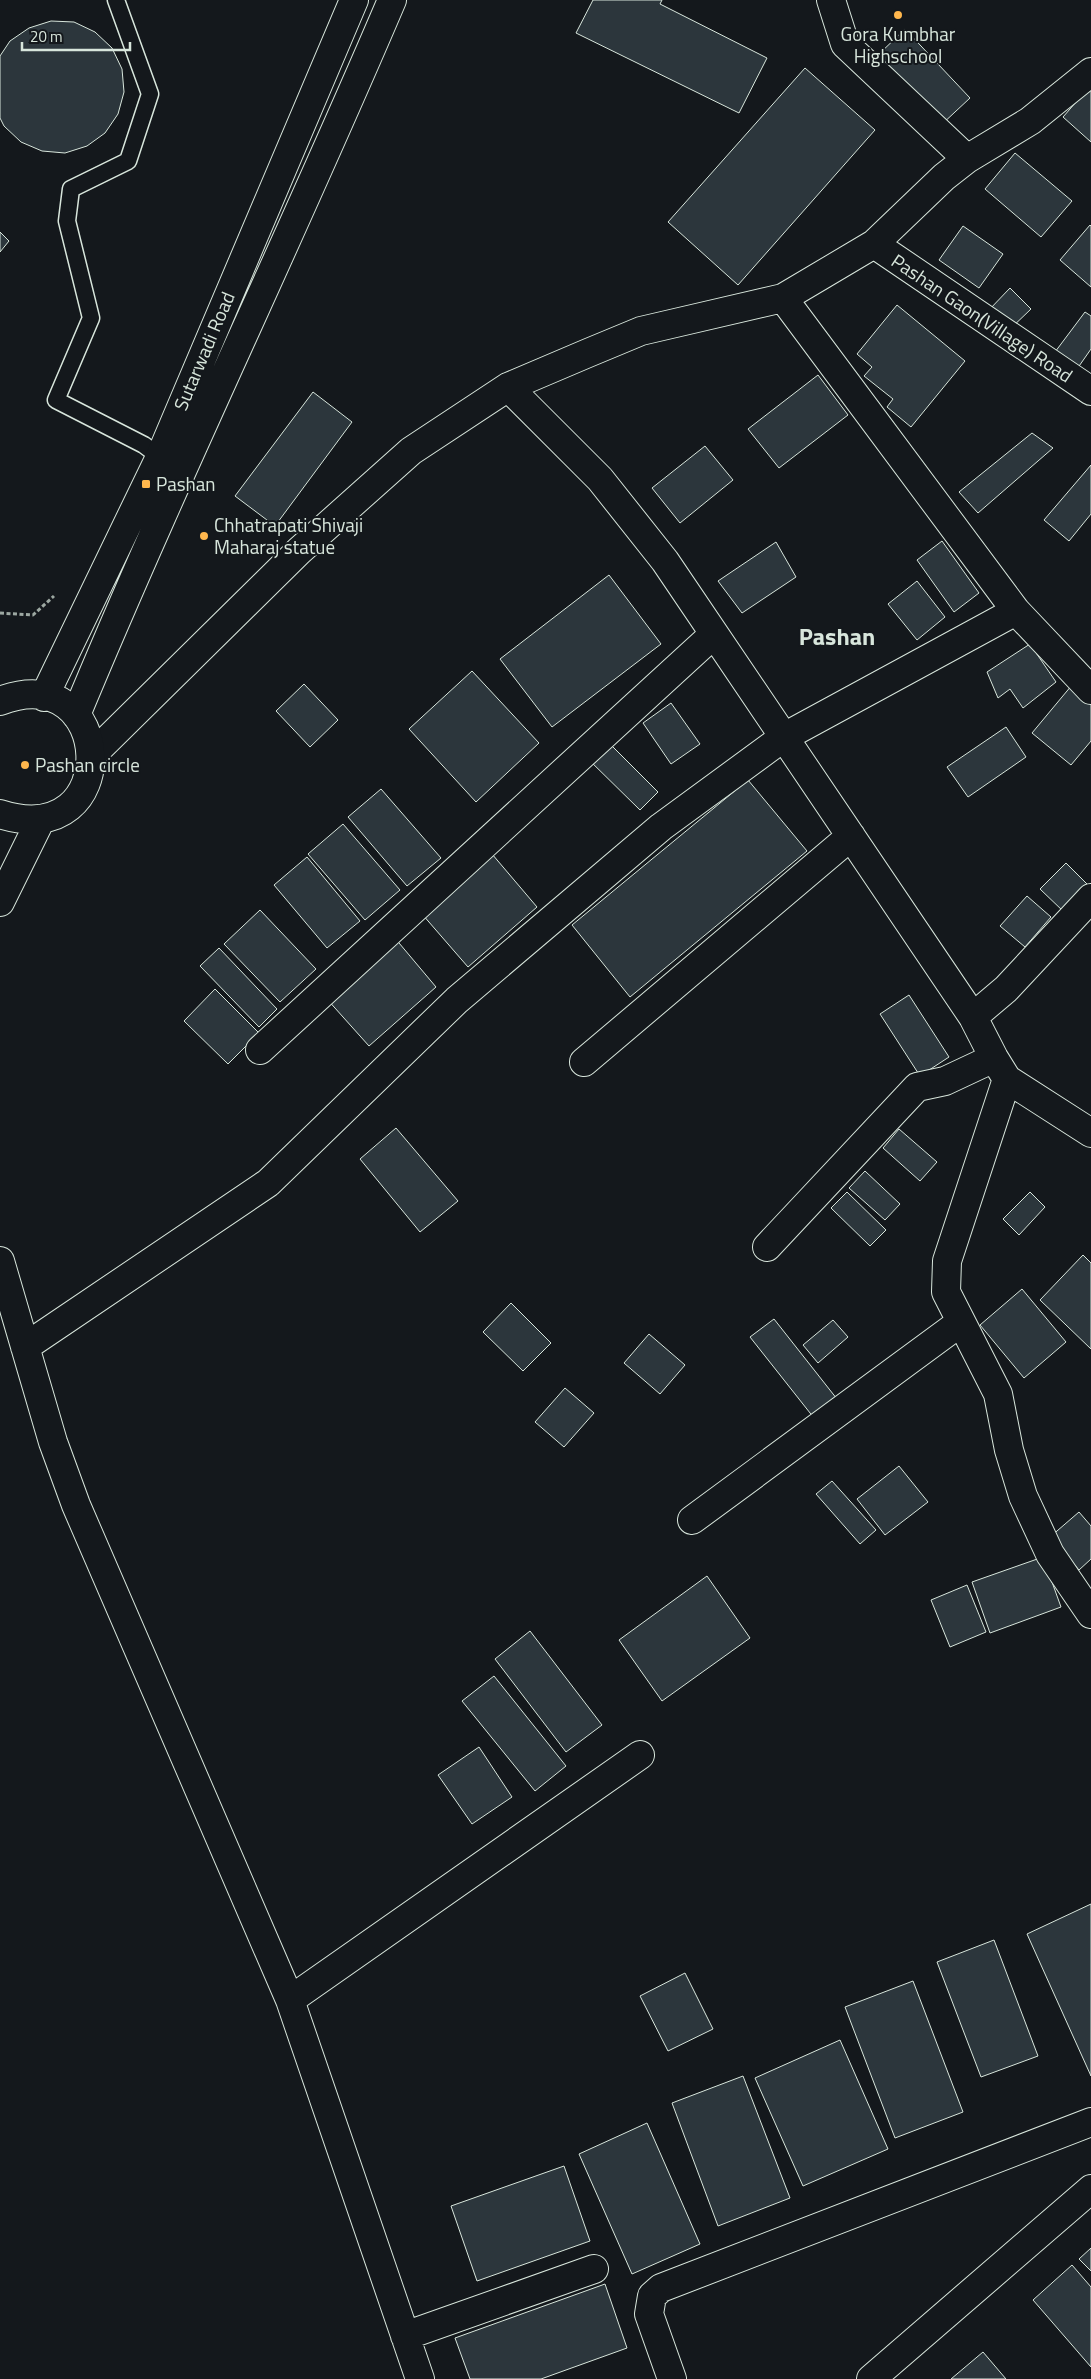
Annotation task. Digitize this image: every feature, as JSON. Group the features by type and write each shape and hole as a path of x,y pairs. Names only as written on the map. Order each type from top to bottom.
{"street":[{"name":"Sutarwadi Road","path":"44,696 160,457 354,0"},
{"path":"76,715 120,608 334,136 392,0"},
{"path":"831,0 845,44 967,159"},
{"path":"92,755 299,552 411,451 508,387 641,331 783,298 874,244 944,177 967,159 1030,121 1091,72"},
{"name":"Pashan Gaon(Village) Road","path":"874,244 1091,391"},
{"path":"783,298 1016,611 1091,690"},
{"path":"508,387 600,479 665,561 973,1017 1001,1069 1091,1133"},
{"path":"25,1347 268,1183 457,1000 661,827 784,737 1016,611"},
{"path":"260,1050 714,634"},
{"path":"0,814 19,820 41,819 62,811 79,796 89,777 92,755 88,733 76,715 58,701 44,696 3,692"},
{"path":"0,902 41,819"},
{"path":"584,1062 851,836"},
{"path":"973,1017 1006,989 1091,898"},
{"path":"767,1247 916,1087 1001,1069"},
{"path":"1001,1069 947,1261 946,1292 998,1394 1009,1450 1023,1496 1050,1554 1091,1614"},
{"path":"0,1261 53,1442 76,1505 290,2000 420,2379"},
{"path":"692,1520 961,1322"},
{"path":"290,2000 640,1755"},
{"path":"672,2379 649,2314 652,2296 661,2288 1091,2122"},
{"path":"871,2379 1091,2189"},
{"path":"406,2336 594,2269"}],"lane":[{"path":"116,0 150,94 128,161 71,189 66,221 91,318 56,400 144,445 160,457"}],"building":[{"path":"593,0 662,0 660,4 767,58 739,113 576,33"},
{"path":"51,21 74,22 95,32 112,48 122,69 124,92 118,114 105,133 87,146 65,153 42,151 21,142 4,126 0,118 0,56 10,41 29,28"},
{"path":"905,29 970,98 940,126 876,57"},
{"path":"805,68 875,130 738,285 668,222"},
{"path":"1091,85 1091,142 1063,117"},
{"path":"1015,153 1072,201 1041,237 985,189"},
{"path":"963,226 1003,254 979,288 939,260"},
{"path":"1091,226 1091,287 1060,260"},
{"path":"0,232 9,241 0,252"},
{"path":"1010,288 1031,309 1008,331 988,311"},
{"path":"897,305 965,361 911,427 887,407 893,399 864,376 872,367 857,354"},
{"path":"1085,312 1091,316 1091,349 1077,369 1055,352"},
{"path":"818,375 848,415 779,468 748,429"},
{"path":"313,392 352,422 275,526 235,496"},
{"path":"1032,433 1053,448 978,513 959,492"},
{"path":"705,446 733,480 680,523 652,488"},
{"path":"1091,465 1091,514 1069,541 1044,520"},
{"path":"942,541 979,593 954,612 917,560"},
{"path":"776,542 796,577 742,613 718,581"},
{"path":"609,575 661,644 552,727 500,659"},
{"path":"917,581 945,617 917,640 888,604"},
{"path":"1030,644 1056,682 1023,708 1010,689 998,698 987,672"},
{"path":"472,671 539,743 476,802 409,729"},
{"path":"304,684 338,720 310,747 276,711"},
{"path":"1072,685 1091,701 1091,741 1071,765 1032,733"},
{"path":"671,703 700,744 671,764 643,723"},
{"path":"1006,727 1026,757 968,797 947,767"},
{"path":"603,737 658,792 640,810 584,755"},
{"path":"748,780 807,851 630,997 572,925"},
{"path":"381,789 441,858 407,886 348,817"},
{"path":"343,824 400,890 365,920 308,854"},
{"path":"492,854 537,907 468,967 422,914"},
{"path":"307,857 360,921 327,948 274,885"},
{"path":"1066,863 1090,887 1064,912 1040,889"},
{"path":"1027,896 1051,917 1025,947 1000,926"},
{"path":"260,910 316,969 280,1002 224,944"},
{"path":"394,937 436,987 369,1046 326,998"},
{"path":"219,948 277,1009 259,1027 200,966"},
{"path":"215,989 259,1033 228,1064 184,1021"},
{"path":"909,995 949,1057 920,1076 880,1014"},
{"path":"396,1128 458,1201 420,1232 360,1159"},
{"path":"899,1129 937,1162 920,1181 883,1148"},
{"path":"865,1171 900,1204 885,1220 849,1188"},
{"path":"847,1192 886,1230 870,1246 831,1208"},
{"path":"1030,1192 1045,1207 1019,1235 1003,1219"},
{"path":"1083,1255 1091,1263 1091,1349 1040,1300"},
{"path":"1022,1289 1066,1342 1024,1378 980,1325"},
{"path":"511,1303 551,1343 523,1371 483,1332"},
{"path":"774,1319 837,1399 814,1418 750,1337"},
{"path":"833,1320 848,1337 818,1363 803,1345"},
{"path":"649,1334 685,1365 660,1394 624,1363"},
{"path":"565,1388 594,1413 564,1447 535,1422"},
{"path":"899,1466 928,1502 885,1535 857,1499"},
{"path":"832,1481 876,1530 860,1544 816,1494"},
{"path":"1079,1512 1091,1526 1091,1559 1079,1570 1050,1537"},
{"path":"1043,1557 1061,1607 990,1633 972,1582"},
{"path":"707,1576 750,1638 662,1701 619,1640"},
{"path":"967,1585 986,1632 950,1647 931,1600"},
{"path":"530,1631 602,1725 566,1752 495,1659"},
{"path":"494,1676 566,1766 535,1791 462,1701"},
{"path":"479,1747 512,1797 472,1824 438,1775"},
{"path":"1091,1904 1091,2076 1027,1934"},
{"path":"994,1940 1038,2056 981,2077 937,1962"},
{"path":"685,1973 713,2029 668,2051 640,1996"},
{"path":"913,1981 963,2112 895,2138 845,2007"},
{"path":"840,2040 888,2149 803,2186 755,2078"},
{"path":"743,2076 790,2198 718,2226 672,2103"},
{"path":"647,2123 700,2244 632,2274 579,2154"},
{"path":"564,2166 590,2241 477,2281 451,2206"},
{"path":"1091,2248 1091,2271 1079,2259"},
{"path":"1072,2265 1091,2287 1091,2367 1033,2300"},
{"path":"605,2284 627,2348 541,2379 470,2379 455,2338"},
{"path":"983,2352 1006,2379 951,2379"}],"place":[{"name":"Gora Kumbhar Highschool","path":"898,15"},
{"name":"Pashan","path":"146,484"},
{"name":"Chhatrapati Shivaji Maharaj statue","path":"204,536"},
{"name":"Pashan circle","path":"25,765"}],"district":[{"name":"Pashan","path":"837,637"}]}
